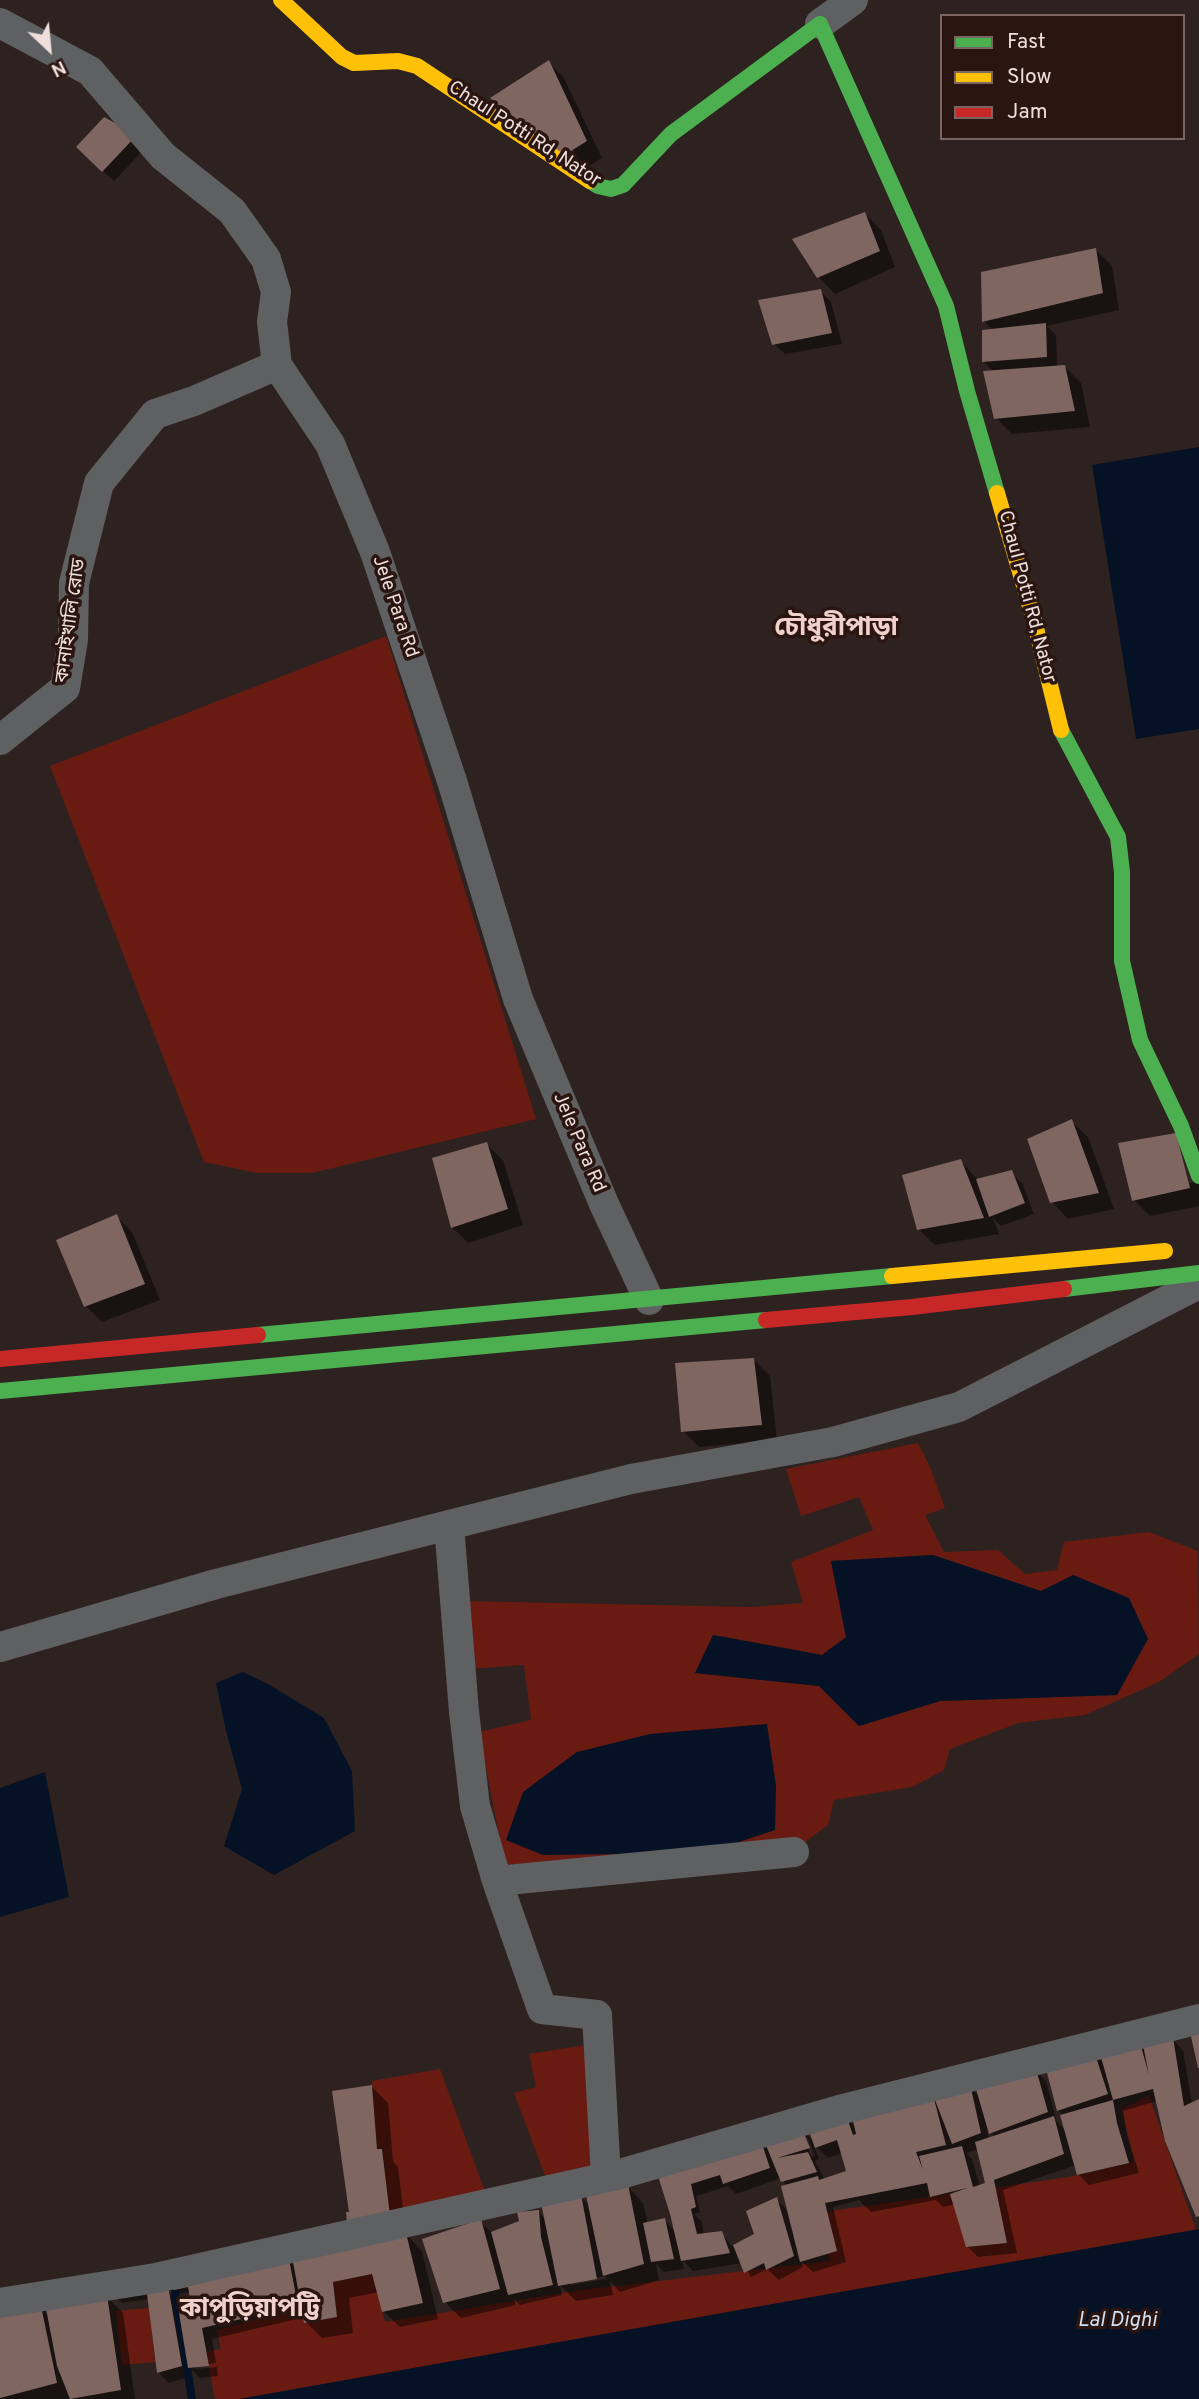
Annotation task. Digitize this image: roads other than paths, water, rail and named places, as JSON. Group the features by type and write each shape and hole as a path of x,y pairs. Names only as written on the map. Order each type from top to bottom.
{"main road":[{"name":"Chaul Potti Rd, Nator","path":"281,0 342,57 354,62 398,61 417,66 598,186 611,189 623,185 671,134 820,24 946,306 967,391 1034,620 1062,733 1118,837 1122,872 1122,961 1140,1040 1181,1126 1199,1176"},
{"path":"0,1359 1185,1249"},
{"path":"0,1391 912,1307 1199,1273"}],"street":[{"name":"Chaul Potti Rd, Nator","path":"820,24 853,0"},
{"name":"Jele Para Rd","path":"0,23 90,71 163,156 232,211 266,259 275,292 272,322 277,365 330,444 375,552 452,781 518,999 604,1204 649,1300"},
{"name":"কানাইখালি রোড","path":"0,740 65,688 73,640 74,583 99,483 155,414 194,401 277,365"},
{"path":"0,1647 216,1584 631,1479 833,1442 959,1407 1199,1284"},
{"path":"449,1525 464,1713 475,1806 497,1881 542,2009 597,2015 606,2177"},
{"path":"497,1881 794,1852"},
{"path":"0,2303 156,2278 606,2177 843,2109 1199,2019"}],"water":[{"path":"1199,447 1199,729 1136,739 1092,465"},
{"path":"933,1555 1041,1591 1073,1575 1129,1598 1148,1639 1117,1695 940,1701 859,1726 819,1686 695,1673 713,1635 822,1655 846,1637 831,1561"},
{"path":"243,1672 324,1718 352,1771 355,1831 274,1875 224,1846 242,1789 216,1683"},
{"path":"767,1724 776,1786 775,1830 724,1847 621,1854 543,1855 506,1840 523,1792 577,1752 650,1734"},
{"path":"45,1772 69,1897 0,1917 0,1788"},
{"name":"Lal Dighi","path":"1199,2229 1199,2399 239,2399 840,2292"}],"waterway":[{"path":"175,2292 192,2399"}],"district":[{"name":"চৌধুরীপাড়া","path":"836,630"},
{"name":"কাপুড়িয়াপট্টি","path":"250,2311"}]}
